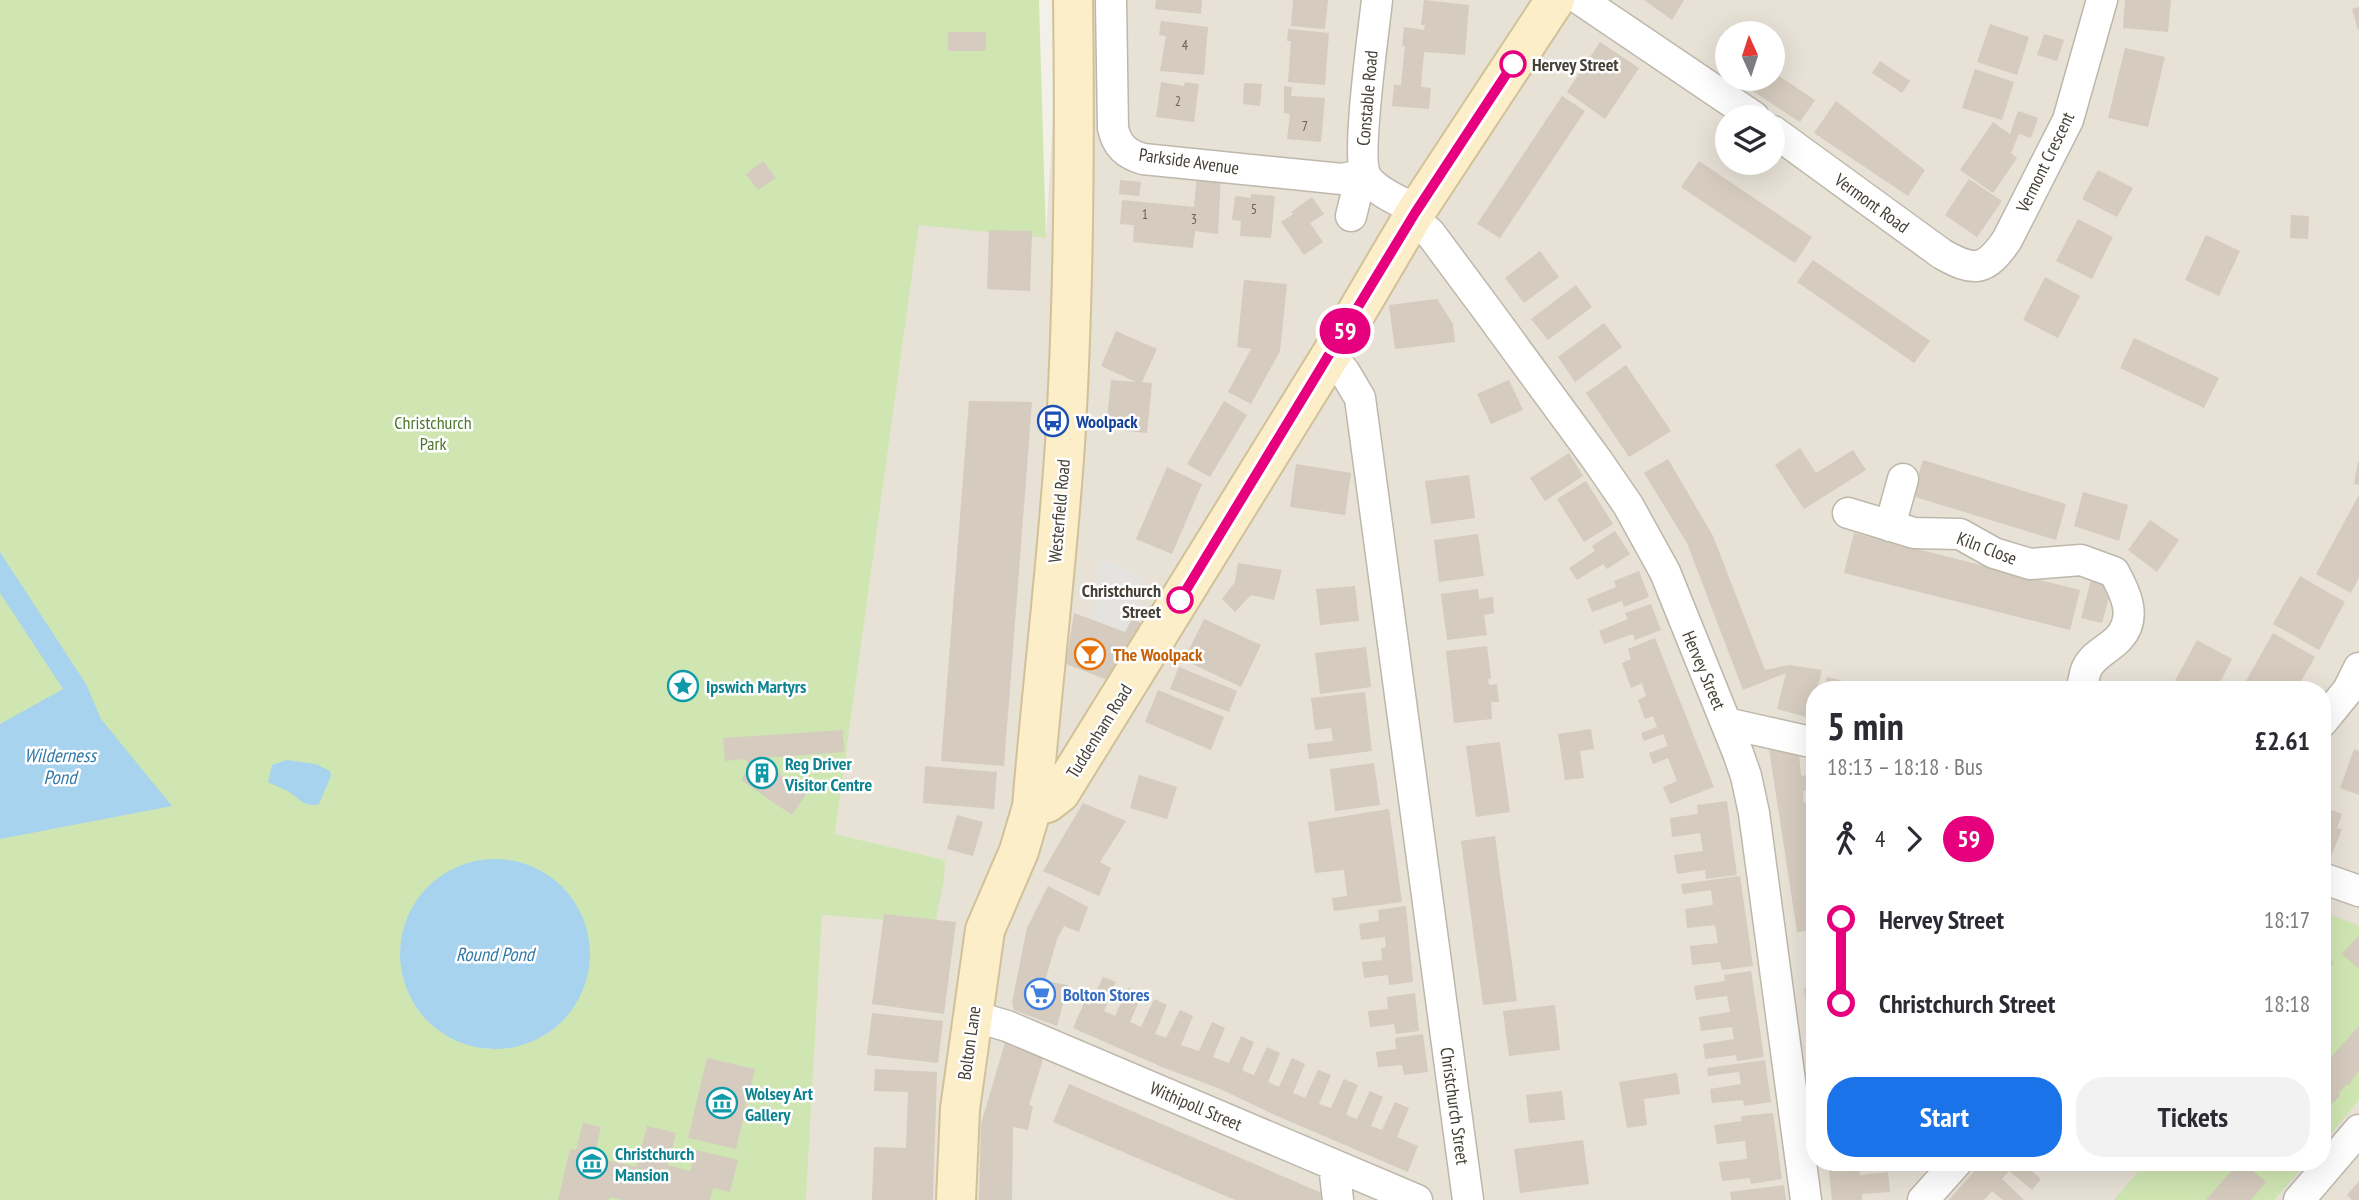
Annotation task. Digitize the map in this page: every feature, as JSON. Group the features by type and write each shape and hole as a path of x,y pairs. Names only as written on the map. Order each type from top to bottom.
{"main road":[{"name":"Westerfield Road","path":"1001,889 1019,851 1031,807 1049,629 1070,353 1075,213 1073,0"},
{"name":"Tuddenham Road","path":"1031,807 1047,803 1060,793 1414,214 1555,0"},
{"name":"Bolton Lane","path":"956,1200 960,1109 972,1016 985,930 1001,889"}],"street":[{"name":"Parkside Avenue","path":"1111,0 1112,128 1121,148 1143,159 1342,179 1358,194"},
{"name":"Constable Road","path":"1358,194 1377,0"},
{"path":"1581,0 1736,105"},
{"name":"Vermont Crescent","path":"1974,267 1983,265 1996,256 2007,240 2068,120 2102,0"},
{"name":"Vermont Road","path":"1785,140 1942,254 1962,265 1974,267"},
{"path":"1358,194 1372,184 1414,214"},
{"name":"Hervey Street","path":"1414,214 1590,449 1628,505 1665,572 1726,723 1746,776 1754,813 1806,1200"},
{"name":"Christchurch Street","path":"1329,357 1344,371 1360,398 1468,1200"},
{"path":"1890,526 1903,479"},
{"name":"Kiln Close","path":"1848,513 1914,533 1960,534 1994,553 2030,564 2081,560 2114,572 2129,599 2127,624 2119,638 2102,650 2087,668 2084,681"},
{"path":"2331,711 2348,690 2359,668"},
{"path":"1726,723 1806,741"},
{"path":"2331,881 2359,891"},
{"name":"Withipoll Street","path":"972,1016 1007,1026 1417,1200"},
{"path":"2331,1163 2359,1130"},
{"path":"1334,1165 1338,1200"},
{"path":"1923,1200 1949,1171"},
{"path":"2299,1200 2324,1171"}],"shaded area":[{"path":"1060,0 2359,0 2359,1200 806,1200 822,915 934,924 945,860 835,834 919,224 1046,237"},
{"path":"1101,558 1143,576 1136,612 1125,632 1092,620"}],"green space":[{"name":"Christchurch Park","path":"0,0 1039,0 1046,238 919,225 835,834 945,860 944,880 935,924 822,915 806,1200 0,1200","holes":["486,860 503,860 549,1032 519,1045 486,1049 403,979 400,946 428,888 455,869"]},
{"path":"2331,915 2359,926 2359,1100 2331,1133"},
{"path":"2138,1171 2299,1171 2274,1200 2114,1200"}],"water":[{"name":"Wilderness Pond","path":"0,552 86,684 101,719 172,806 0,839 0,724 63,689 0,593"},
{"path":"287,760 316,764 330,771 331,776 319,804 306,804 268,782 272,765"},
{"name":"Round Pond","path":"495,859 531,867 548,875 562,887 574,901 582,918 590,954 582,990 574,1007 562,1021 548,1033 531,1041 495,1049 459,1041 442,1033 428,1021 416,1007 408,990 400,954 408,918 416,901 428,887 442,875 459,867"}],"building":[{"path":"1156,0 1202,0 1201,14 1155,9"},
{"path":"1293,0 1328,0 1325,29 1291,26"},
{"path":"1424,0 1469,5 1465,55 1424,52 1421,87 1431,88 1429,109 1392,106 1394,85 1401,85 1404,27 1424,30 1425,25 1421,25"},
{"path":"1644,0 1684,0 1672,20"},
{"path":"2125,0 2171,0 2168,32 2123,28"},
{"path":"2359,7 2359,30 2358,30 2352,9"},
{"path":"1161,21 1208,27 1204,75 1160,71 1166,36 1159,35"},
{"path":"1990,24 2029,37 2017,75 1977,62"},
{"path":"1288,29 1329,33 1325,85 1288,82 1291,41 1287,41"},
{"path":"948,32 986,32 986,51 948,51"},
{"path":"2044,34 2064,40 2057,61 2037,55"},
{"path":"1600,42 1639,68 1605,119 1567,92"},
{"path":"2125,48 2165,57 2148,127 2108,118"},
{"path":"1880,61 1910,81 1902,93 1872,73"},
{"path":"1975,69 2014,82 2002,120 1962,108"},
{"path":"1785,80 1815,100 1800,122 1785,112 1785,105 1774,105 1753,91 1785,91"},
{"path":"1161,82 1184,86 1185,82 1199,84 1194,122 1156,117"},
{"path":"1244,83 1262,84 1260,106 1243,104"},
{"path":"1284,86 1292,87 1291,96 1325,98 1321,142 1287,139 1290,114 1284,113"},
{"path":"1562,96 1585,111 1500,238 1477,224"},
{"path":"1836,101 1925,170 1908,196 1814,133"},
{"path":"2018,111 2038,118 2031,138 2019,134 2011,153 2017,158 1993,193 1960,170 1993,122 2010,134"},
{"path":"763,161 776,178 758,190 746,174"},
{"path":"1699,161 1715,172 1715,175 1720,175 1812,237 1795,263 1681,187"},
{"path":"2098,170 2133,188 2117,217 2082,199"},
{"path":"1197,173 1221,175 1218,234 1195,231 1193,248 1133,242 1134,225 1120,224 1122,200 1194,207"},
{"path":"1969,179 2002,201 1977,237 1945,215"},
{"path":"1120,180 1141,182 1139,196 1119,194"},
{"path":"1251,194 1275,196 1271,238 1240,236 1241,221 1232,220 1235,196 1251,198"},
{"path":"1312,197 1324,214 1310,223 1323,242 1304,255 1281,222"},
{"path":"2291,215 2309,216 2308,239 2290,238"},
{"path":"2078,219 2113,237 2092,279 2056,261"},
{"path":"989,230 1032,231 1030,291 987,289"},
{"path":"2206,235 2240,251 2219,296 2185,280"},
{"path":"1540,251 1559,277 1524,303 1505,278"},
{"path":"1813,260 1930,341 1914,363 1797,282"},
{"path":"2045,277 2080,296 2058,338 2023,320"},
{"path":"1244,280 1287,284 1280,351 1251,404 1228,392 1251,349 1237,347"},
{"path":"1576,285 1592,307 1548,340 1531,319"},
{"path":"1437,299 1453,324 1455,342 1395,349 1389,305"},
{"path":"1604,323 1622,347 1575,382 1558,357"},
{"path":"1116,331 1157,349 1142,382 1152,383 1147,433 1106,429 1111,380 1136,382 1101,366"},
{"path":"2134,338 2219,378 2204,408 2120,368"},
{"path":"1626,365 1671,431 1629,457 1586,393"},
{"path":"1509,380 1523,410 1491,424 1477,394"},
{"path":"969,401 1032,402 1004,766 941,761"},
{"path":"1224,401 1247,415 1210,477 1187,464"},
{"path":"1800,448 1816,473 1853,450 1866,470 1804,509 1775,465"},
{"path":"1569,453 1583,476 1545,501 1530,478"},
{"path":"1668,459 1713,536 1765,670 1789,665 1822,670 1819,681 1806,681 1806,717 1777,709 1786,673 1743,690 1687,543 1644,473"},
{"path":"1923,460 2066,504 2056,540 1912,496"},
{"path":"2359,462 2359,485 2354,484"},
{"path":"1296,464 1351,473 1345,515 1290,507"},
{"path":"1167,467 1202,484 1172,554 1136,539"},
{"path":"1469,475 1475,518 1431,524 1425,481"},
{"path":"1586,481 1613,524 1584,542 1557,499"},
{"path":"2083,492 2128,505 2119,541 2074,526"},
{"path":"2359,495 2359,578 2351,593 2316,574"},
{"path":"2150,520 2179,540 2157,572 2128,550"},
{"path":"1615,531 1630,554 1607,569 1603,564 1577,580 1569,568 1595,551 1592,546"},
{"path":"1854,533 2080,590 2070,630 1844,573"},
{"path":"1478,534 1484,576 1439,582 1434,540"},
{"path":"1238,563 1282,570 1274,600 1251,595 1235,612 1222,599 1235,582"},
{"path":"1639,571 1649,597 1624,607 1622,601 1592,612 1587,599 1616,587 1614,581"},
{"path":"2092,576 2113,582 2102,623 2081,618"},
{"path":"2300,576 2345,602 2319,650 2273,624"},
{"path":"1355,586 1359,621 1320,625 1316,589"},
{"path":"1478,589 1479,599 1493,597 1494,613 1484,615 1487,635 1447,640 1441,594"},
{"path":"1651,604 1661,630 1635,640 1633,634 1604,644 1599,631 1628,619 1625,613"},
{"path":"1074,613 1125,632 1132,619 1146,625 1113,682 1066,664"},
{"path":"1204,619 1261,645 1241,687 1184,660"},
{"path":"2273,633 2315,657 2301,681 2246,681"},
{"path":"1655,638 1714,787 1670,804 1663,787 1677,781 1668,758 1653,764 1649,753 1668,746 1663,734 1644,741 1641,733 1657,727 1653,716 1645,719 1638,700 1646,696 1642,683 1631,688 1622,663 1631,659 1628,649"},
{"path":"2197,640 2232,659 2221,681 2175,681"},
{"path":"1487,646 1491,678 1488,679 1489,685 1497,684 1499,702 1491,702 1492,719 1454,723 1446,651"},
{"path":"1366,647 1371,687 1320,694 1315,653"},
{"path":"1179,667 1237,691 1229,712 1170,689"},
{"path":"1827,677 1843,681 1826,681"},
{"path":"1158,690 1224,717 1211,750 1145,722"},
{"path":"1365,692 1372,751 1309,759 1307,744 1333,741 1331,728 1315,730 1311,698"},
{"path":"1591,729 1594,749 1580,751 1584,778 1565,780 1558,734"},
{"name":"Reg Driver Visitor Centre","path":"843,730 844,752 765,758 765,764 807,793 792,815 741,780 751,765 745,759 725,761 723,738"},
{"path":"1500,742 1510,812 1476,817 1466,746"},
{"path":"1769,749 1799,755 1801,776 1806,775 1806,790 1803,791 1806,803 1806,931 1797,932"},
{"path":"2354,749 2359,751 2359,795 2340,788"},
{"path":"1374,763 1380,805 1335,811 1330,769"},
{"path":"925,766 997,772 994,809 923,803"},
{"path":"1139,775 1177,787 1167,819 1130,808"},
{"path":"1727,801 1737,875 1706,879 1705,870 1677,874 1674,855 1703,851 1700,833 1672,837 1670,818 1698,814 1697,805"},
{"path":"1083,803 1126,821 1100,862 1111,868 1099,896 1043,871"},
{"path":"1389,809 1402,902 1334,911 1332,898 1347,896 1344,870 1315,873 1308,822"},
{"path":"2331,810 2342,814 2337,828 2342,829 2331,857"},
{"path":"957,815 983,822 973,856 947,849"},
{"path":"1495,836 1517,1001 1483,1005 1461,841"},
{"path":"1740,876 1753,966 1722,970 1720,962 1692,965 1690,946 1718,943 1715,925 1687,928 1685,909 1713,905 1711,890 1683,894 1681,884"},
{"path":"1048,886 1088,907 1079,932 1064,926 1057,939 1045,981 1068,985 1057,1026 1014,1010 1012,1003 1027,928"},
{"path":"1406,906 1413,982 1389,985 1388,975 1364,978 1362,962 1382,960 1381,948 1386,947 1385,937 1361,940 1359,924 1379,921 1378,910"},
{"path":"884,914 956,922 944,1014 872,1004"},
{"path":"2359,935 2359,969 2342,954"},
{"path":"1751,971 1764,1057 1737,1061 1736,1055 1705,1059 1703,1044 1734,1039 1732,1027 1701,1031 1699,1017 1730,1012 1727,996 1696,1000 1694,986 1725,981 1724,975"},
{"path":"1103,977 1116,982 1104,1011 1115,1016 1128,988 1142,994 1130,1022 1141,1027 1154,999 1167,1005 1155,1034 1166,1038 1180,1010 1193,1016 1181,1045 1199,1051 1212,1022 1225,1028 1213,1057 1229,1063 1241,1036 1254,1042 1242,1070 1248,1073 1254,1075 1267,1047 1280,1053 1268,1082 1279,1087 1292,1058 1305,1064 1293,1093 1305,1098 1318,1070 1331,1075 1319,1104 1331,1108 1344,1079 1358,1085 1346,1114 1351,1117 1357,1119 1370,1091 1383,1097 1371,1126 1382,1130 1395,1102 1409,1108 1397,1137 1418,1146 1408,1172 1218,1088 1073,1028 1084,1003 1090,1005"},
{"path":"1415,993 1419,1031 1396,1034 1394,1024 1370,1027 1368,1011 1388,1009 1387,997"},
{"path":"1555,1005 1560,1050 1509,1056 1503,1011"},
{"path":"872,1013 943,1021 938,1063 867,1055"},
{"path":"2359,1026 2359,1071 2331,1104 2331,1057"},
{"path":"1423,1034 1428,1072 1404,1075 1402,1065 1378,1067 1376,1052 1396,1049 1395,1038"},
{"path":"1006,1039 1044,1056 1029,1105 1033,1106 1028,1130 1013,1127 1012,1200 979,1200 981,1124"},
{"name":"Wolsey Art Gallery","path":"707,1058 755,1069 736,1149 688,1138"},
{"path":"1765,1060 1771,1102 1744,1106 1743,1100 1712,1103 1710,1089 1741,1084 1739,1072 1708,1076 1707,1068"},
{"path":"875,1069 937,1072 933,1200 872,1200 874,1147 906,1148 908,1092 874,1091"},
{"path":"1677,1073 1680,1094 1644,1099 1647,1125 1627,1128 1619,1082"},
{"path":"1069,1084 1324,1194 1321,1200 1235,1200 1053,1122"},
{"path":"1562,1091 1565,1120 1529,1123 1526,1095"},
{"path":"1773,1113 1782,1179 1751,1184 1750,1178 1722,1181 1719,1162 1747,1159 1745,1141 1717,1144 1714,1125 1742,1121 1741,1116"},
{"name":"Christchurch Mansion","path":"583,1123 601,1127 594,1157 636,1167 647,1126 676,1133 668,1165 690,1171 696,1150 738,1160 730,1192 713,1188 710,1200 622,1200 610,1197 609,1200 558,1200 570,1149 576,1150"},
{"path":"1583,1140 1589,1184 1520,1193 1514,1149"},
{"path":"1829,1171 1860,1171 1860,1175 1888,1172 1890,1192 1862,1194 1862,1200 1832,1200"},
{"path":"1974,1171 2009,1171 2002,1179 2024,1200 2003,1200 1992,1191 1984,1200 1949,1200"},
{"path":"2009,1171 2032,1171 2041,1179 2032,1190"},
{"path":"2231,1171 2253,1171 2266,1182 2251,1200 2206,1200"},
{"path":"2359,1181 2359,1200 2352,1200 2347,1195"},
{"path":"1784,1185 1786,1200 1731,1200 1730,1192"}],"tunnel":[{"path":"1007,1200 1012,1199"}],"bus line":[{"name":"59","path":"1180,600 1415,213 1513,64"}],"place":[{"name":"Hervey Street","path":"1513,64"},
{"name":"Woolpack","path":"1053,421"},
{"name":"Christchurch Street","path":"1180,600"},
{"name":"The Woolpack","path":"1090,654"},
{"name":"Ipswich Martyrs","path":"683,686"},
{"name":"Reg Driver Visitor Centre","path":"762,773"},
{"name":"Bolton Stores","path":"1040,994"},
{"name":"Wolsey Art Gallery","path":"722,1103"},
{"name":"Christchurch Mansion","path":"592,1163"}]}
